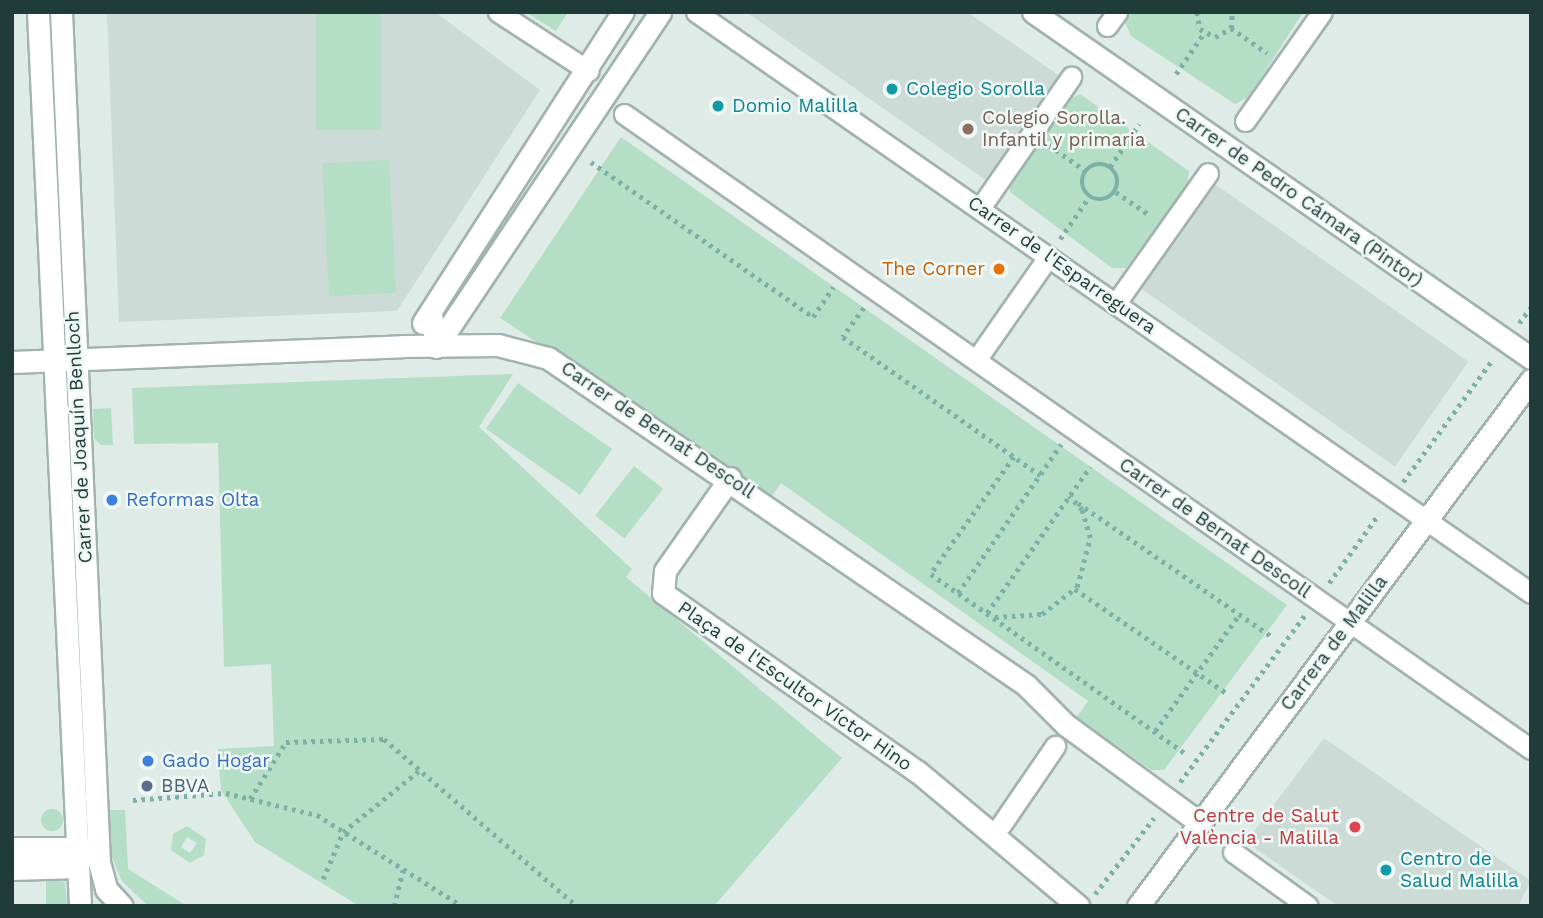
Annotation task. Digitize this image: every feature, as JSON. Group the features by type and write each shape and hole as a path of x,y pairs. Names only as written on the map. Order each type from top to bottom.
{"street":[{"name":"Carrer de Joaquín Benlloch","path":"38,12 80,906"},
{"name":"Carrer de Joaquín Benlloch","path":"61,12 99,862 106,889 122,906"},
{"path":"498,12 589,71"},
{"path":"403,346 431,314 589,71 623,12"},
{"path":"436,347 660,12"},
{"name":"Carrer de l'Esparreguera","path":"696,12 1531,593"},
{"name":"Carrer de Pedro Cámara (Pintor)","path":"1033,12 1531,358"},
{"path":"1245,121 1322,12"},
{"path":"980,208 1072,78"},
{"name":"Carrer de Bernat Descoll","path":"624,114 1531,749"},
{"path":"1116,303 1208,173"},
{"path":"976,360 1048,257"},
{"path":"431,314 436,347"},
{"name":"Carrer de Bernat Descoll","path":"12,362 403,346 498,345 548,358 730,478 1026,685 1066,725 1200,822"},
{"name":"Carrera de Malilla","path":"1138,906 1531,380"},
{"name":"Plaça de l'Escultor Víctor Hino","path":"730,478 664,571 663,593 918,772 999,833"},
{"path":"1055,746 999,833 1086,901"},
{"path":"12,848 99,862"},
{"path":"1233,852 1308,906"},
{"path":"12,869 76,858"}],"path":[{"path":"1197,12 1204,33"},
{"path":"1231,28 1232,12"},
{"path":"1204,33 1215,37 1231,28"},
{"path":"1231,28 1285,65"},
{"path":"1177,74 1204,33"},
{"path":"1110,167 1139,124"},
{"path":"1032,134 1086,171"},
{"path":"591,162 813,317 846,269"},
{"path":"1100,163 1110,167 1118,175 1116,192 1101,201 1089,197 1082,182 1086,171 1100,163"},
{"path":"1116,192 1168,229"},
{"path":"1048,257 1089,197"},
{"path":"876,290 843,337 1040,475"},
{"path":"1173,792 1502,346"},
{"path":"958,593 1073,428"},
{"path":"986,613 1103,449"},
{"path":"1014,457 931,574 1185,753"},
{"path":"986,613 1012,619 1042,614 1076,589 1090,538 1082,510 1069,496"},
{"path":"1069,496 1272,637"},
{"path":"1076,589 1228,695"},
{"path":"1155,731 1240,615"},
{"path":"250,799 286,742 384,739 575,905"},
{"path":"323,878 343,832 420,770"},
{"path":"133,800 226,793 317,816 462,906"},
{"path":"1086,901 1159,811"},
{"path":"394,906 403,870"}],"shaded area":[{"path":"107,12 435,12 540,90 397,311 119,322"},
{"name":"Colegio Sorolla. Infantil y primaria","path":"746,12 967,12 1060,76 987,181"},
{"path":"1212,182 1468,362 1395,466 1139,287"},
{"name":"Centre de Salut València - Malilla","path":"1324,738 1531,881 1518,906 1338,906 1246,842"}],"green space":[{"path":"316,12 381,12 381,130 316,130"},
{"path":"525,12 568,12 556,31"},
{"path":"1127,12 1303,12 1249,97 1235,104 1131,36 1125,22"},
{"path":"1080,94 1189,171 1187,185 1126,268 1112,268 1010,192 1010,181 1064,102"},
{"path":"621,137 1287,605 1164,770 1151,770 1077,717 1088,701 781,483 771,497 500,318"},
{"path":"389,160 396,293 329,296 322,164"},
{"path":"513,374 479,427 632,569 626,577 842,758 714,906 359,906 255,842 221,790 218,749 274,746 271,664 224,667 218,443 134,444 132,388"},
{"path":"518,383 612,449 580,495 486,429"},
{"path":"111,408 113,445 101,445 94,438 93,409"},
{"path":"634,466 663,489 624,538 595,516"},
{"path":"48,809 56,809 63,816 63,824 56,831 48,831 41,824 41,816"},
{"path":"108,810 125,810 128,869 187,906 148,906 122,881 111,855"},
{"path":"187,826 206,839 204,855 190,863 171,850 173,834","holes":["187,837 197,843 190,853 181,847"]},
{"path":"46,879 65,882 67,906 46,906"}],"place":[{"name":"Colegio Sorolla","path":"892,89"},
{"name":"Domio Malilla","path":"718,106"},
{"name":"Colegio Sorolla. Infantil y primaria","path":"968,129"},
{"name":"The Corner","path":"999,269"},
{"name":"Reformas Olta","path":"112,500"},
{"name":"Gado Hogar","path":"148,761"},
{"name":"BBVA","path":"147,786"},
{"name":"Centre de Salut València - Malilla","path":"1355,827"},
{"name":"Centro de Salud Malilla","path":"1386,870"}]}
